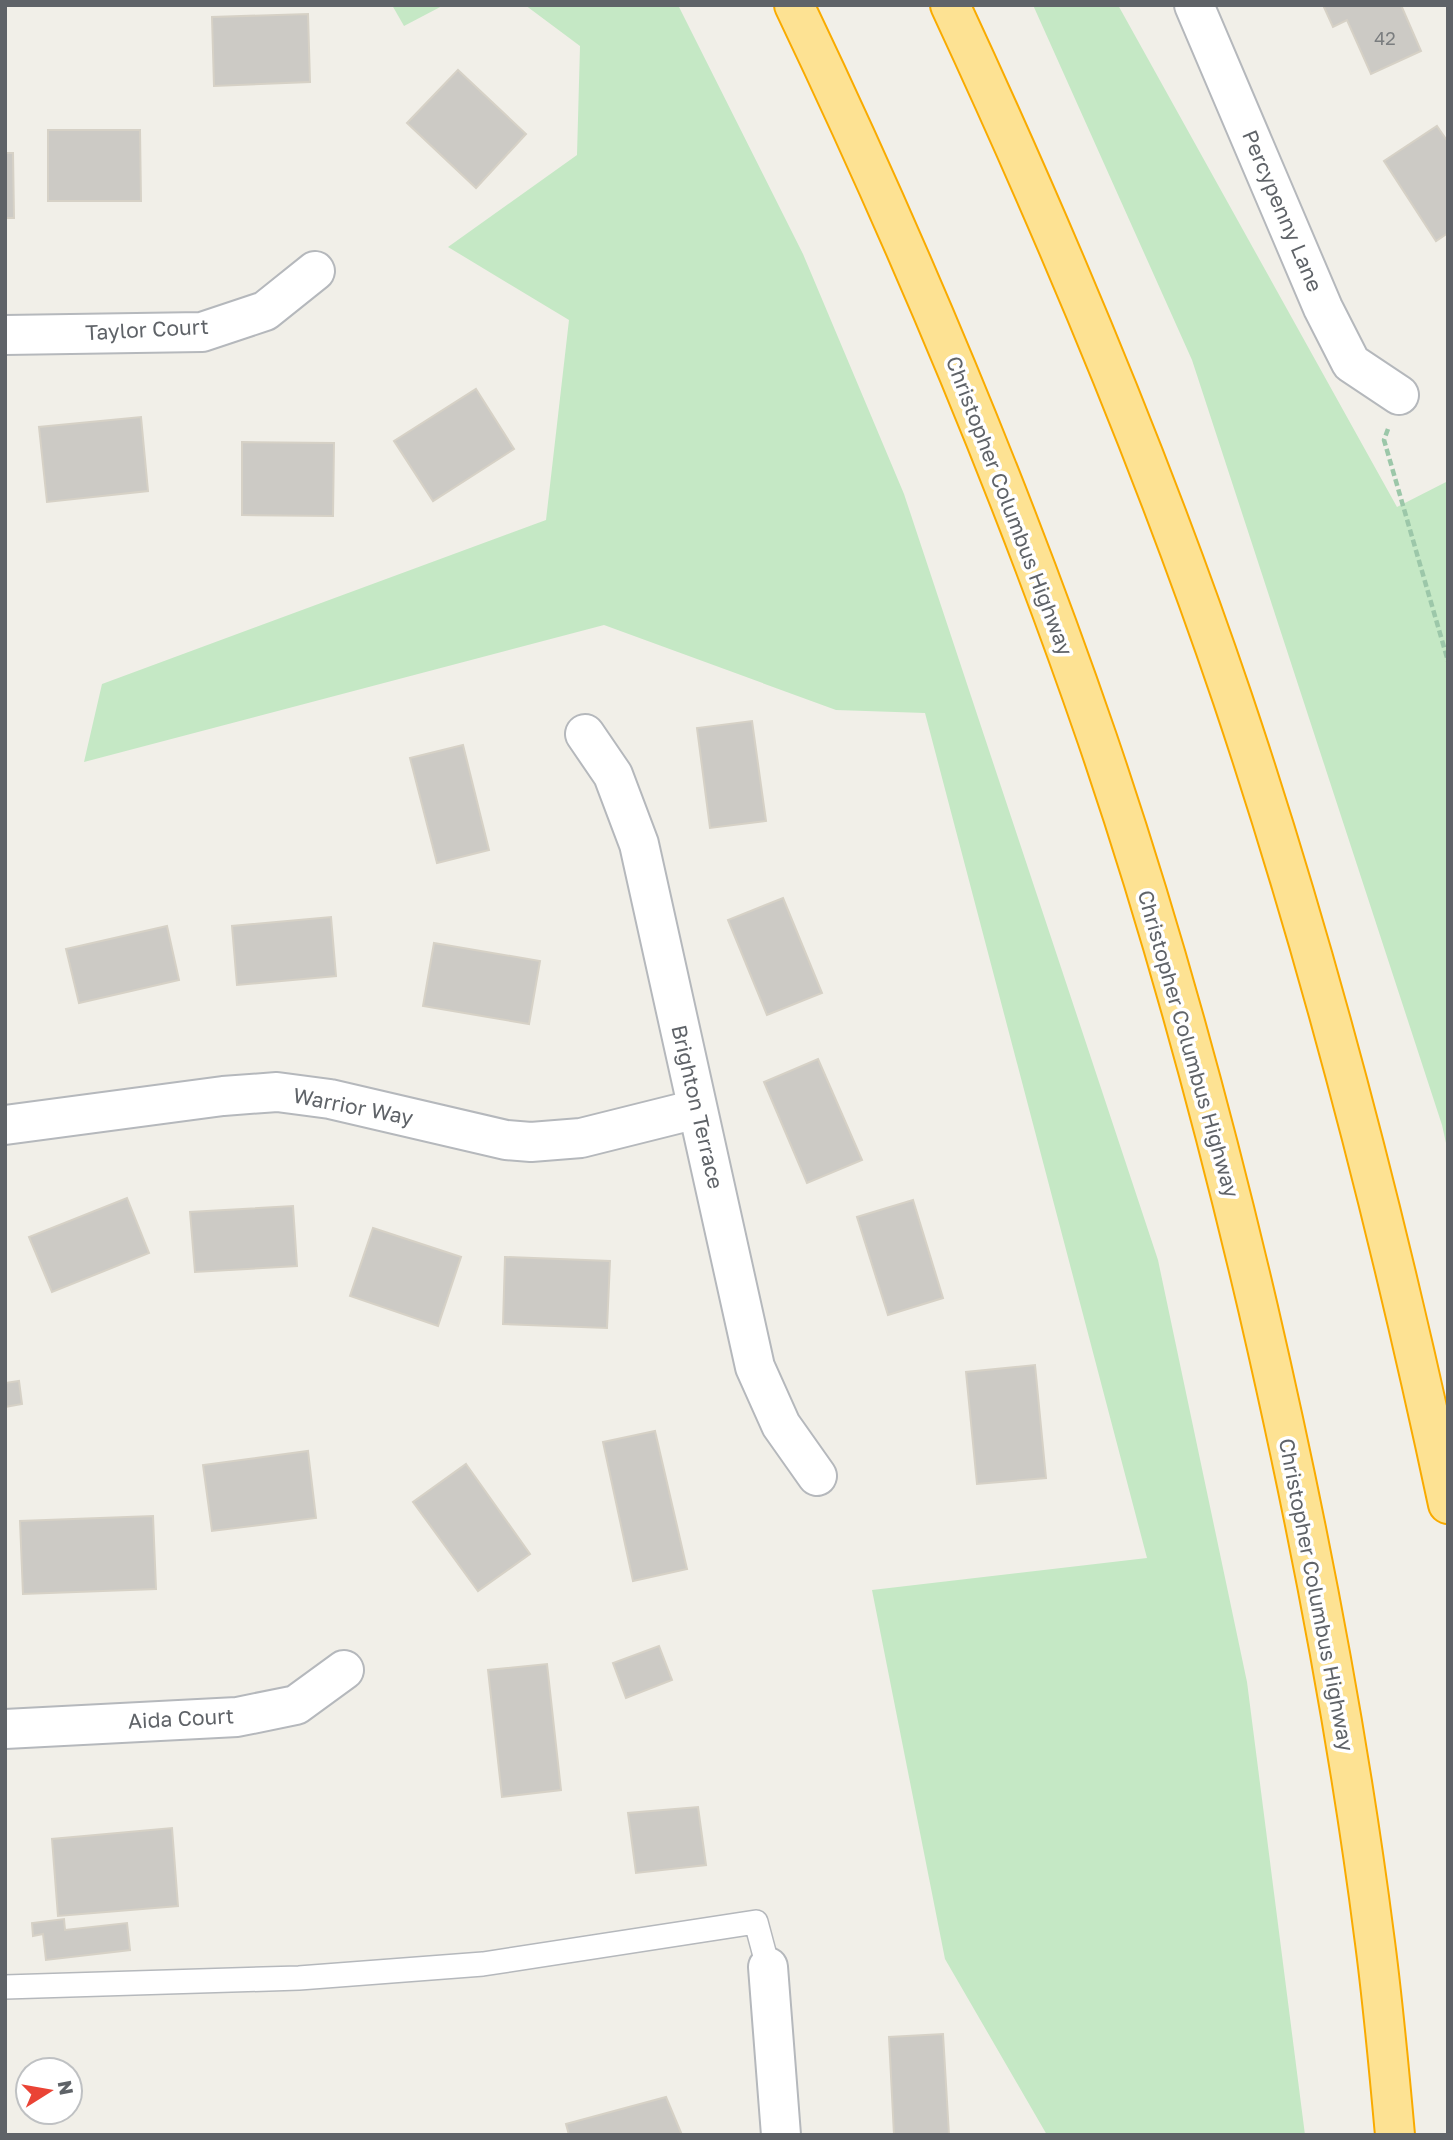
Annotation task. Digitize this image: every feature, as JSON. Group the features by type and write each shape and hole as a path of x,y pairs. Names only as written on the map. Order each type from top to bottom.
{"highway":[{"name":"Christopher Columbus Highway","path":"794,5 901,237 1006,488 1099,743 1179,1002 1248,1265 1306,1529 1353,1794 1372,1922 1395,2135"},
{"path":"950,5 1086,312 1173,533 1233,699 1352,1096 1448,1504"}],"street":[{"name":"Percypenny Lane","path":"1194,5 1323,308 1351,363 1399,395"},
{"name":"Taylor Court","path":"5,335 202,332 265,312 314,271"},
{"name":"Brighton Terrace","path":"585,734 613,775 639,844 755,1367 781,1425 817,1476"},
{"name":"Warrior Way","path":"5,1125 223,1096 277,1092 330,1099 506,1140 531,1142 581,1138 697,1109"},
{"name":"Aida Court","path":"5,1729 237,1717 296,1705 344,1670"},
{"path":"768,1968 781,2135"}],"lane":[{"path":"5,1987 299,1978 483,1964 757,1922 768,1968"}],"path":[{"path":"1399,395 1384,440 1448,662"}],"green space":[{"path":"392,5 444,5 404,26"},
{"path":"525,5 678,5 803,254 904,494 1158,1260 1247,1682 1305,2135 1047,2135 945,1959 872,1590 1147,1558 925,713 836,710 604,625 84,762 102,684 546,520 569,320 448,247 577,155 580,46"},
{"path":"1033,5 1118,5 1397,507 1448,481 1448,1152 1442,1125 1192,360"}],"building":[{"path":"1323,5 1401,5 1421,51 1371,74 1347,20 1333,27"},
{"path":"308,14 310,82 214,86 212,17"},
{"path":"458,70 526,134 476,188 407,123"},
{"path":"1437,126 1448,142 1448,233 1436,241 1384,161"},
{"path":"48,130 140,130 141,201 48,201"},
{"path":"5,153 13,153 14,218 5,218"},
{"path":"476,389 514,449 433,501 394,441"},
{"path":"141,417 148,491 47,502 39,427"},
{"path":"242,442 334,443 333,516 242,515"},
{"path":"752,721 766,821 710,828 697,728"},
{"path":"463,745 489,850 437,863 410,758"},
{"path":"783,898 822,993 767,1015 728,920"},
{"path":"331,917 336,976 237,985 232,926"},
{"path":"167,926 179,980 79,1003 66,949"},
{"path":"434,943 540,961 529,1024 423,1006"},
{"path":"818,1059 862,1160 807,1183 764,1082"},
{"path":"127,1198 149,1253 52,1292 29,1237"},
{"path":"913,1200 943,1298 888,1315 857,1217"},
{"path":"293,1206 297,1266 195,1272 190,1212"},
{"path":"373,1228 461,1257 438,1326 350,1296"},
{"path":"505,1257 610,1261 607,1328 503,1324"},
{"path":"1035,1365 1046,1478 977,1484 966,1372"},
{"path":"19,1381 22,1404 5,1407 5,1383"},
{"path":"655,1431 687,1569 633,1581 603,1442"},
{"path":"308,1451 316,1518 212,1531 203,1465"},
{"path":"466,1464 530,1554 478,1591 413,1502"},
{"path":"153,1516 156,1589 23,1594 20,1521"},
{"path":"659,1646 672,1680 626,1698 613,1663"},
{"path":"547,1664 561,1790 502,1797 488,1670"},
{"path":"698,1807 706,1865 636,1873 628,1813"},
{"path":"172,1828 178,1906 58,1916 52,1839"},
{"path":"64,1919 65,1930 127,1923 130,1950 46,1960 43,1934 33,1936 32,1923"},
{"path":"943,2034 949,2135 894,2135 889,2037"},
{"path":"666,2097 682,2135 569,2135 566,2124"}]}
